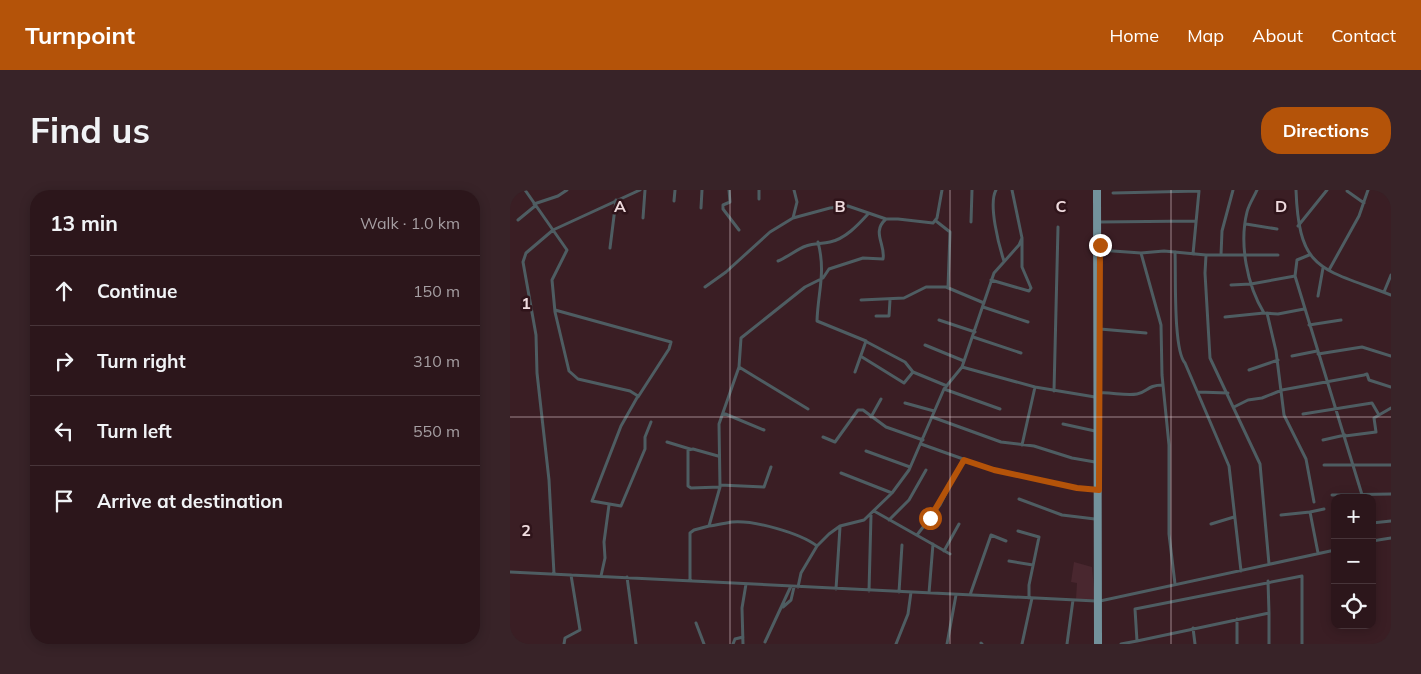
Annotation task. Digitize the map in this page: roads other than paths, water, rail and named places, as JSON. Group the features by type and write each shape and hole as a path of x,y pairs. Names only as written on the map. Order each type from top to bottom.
{"main road":[{"path":"1095,190 1095,462 1098,601 1096,644"},
{"path":"1099,190 1100,393 1095,519 1100,644"}],"street":[{"path":"525,190 567,250 552,277 555,310 569,371 572,376 630,391 637,394 638,397"},
{"path":"518,220 535,205 558,196 567,190"},
{"path":"554,574 549,480 537,373 536,335 523,262 526,253 554,230 640,190"},
{"path":"643,218 645,190"},
{"path":"674,201 675,190"},
{"path":"701,208 702,190"},
{"path":"729,190 730,202 723,205 723,209 739,230"},
{"path":"759,190 759,199"},
{"path":"793,218 797,202 794,190"},
{"path":"936,221 942,190"},
{"path":"972,190 972,222"},
{"path":"996,190 993,198 994,218 1004,261"},
{"path":"991,280 1030,290 1029,280 1022,266 1022,238 1012,190"},
{"path":"1113,193 1199,190 1193,254"},
{"path":"1220,255 1222,232 1233,190"},
{"path":"1257,190 1248,210 1246,224 1248,279 1265,313 1278,360 1284,415 1306,459 1314,502"},
{"path":"1296,190 1298,226 1309,255 1323,268 1391,294"},
{"path":"1298,226 1327,190"},
{"path":"1328,270 1364,203 1368,190"},
{"path":"1347,191 1364,203"},
{"path":"610,248 616,200"},
{"path":"705,287 726,272 770,232 793,218 830,208 848,206 886,220 898,218 932,223 936,221"},
{"path":"778,261 803,247 818,242 829,243 856,228 868,214"},
{"path":"709,526 720,486 718,456 719,424 739,367 741,338 805,287 823,278 829,269 863,258 883,259 884,247 878,237 882,222 886,220"},
{"path":"936,221 950,232 948,288"},
{"path":"1100,222 1195,221"},
{"path":"1246,224 1277,229"},
{"path":"1054,390 1058,227"},
{"path":"765,642 782,607 791,600 794,587 817,546 840,526 857,524 872,513 892,493 910,467 946,387 962,367 991,280 1004,261 1020,246 1022,238"},
{"path":"818,242 822,257 823,278 818,322 866,341 905,362 913,372 1000,410"},
{"path":"1100,250 1141,253 1175,252 1206,255 1278,255"},
{"path":"1175,252 1181,358 1198,392 1229,466 1241,571"},
{"path":"1141,253 1161,325 1163,385 1169,445 1169,534 1175,584"},
{"path":"1206,255 1205,272 1210,358 1260,464 1270,564"},
{"path":"1309,255 1297,260 1295,276 1361,493"},
{"path":"1318,296 1323,268"},
{"path":"1231,285 1251,284 1295,276"},
{"path":"1384,292 1391,276"},
{"path":"862,300 904,298 922,287 948,288 984,302"},
{"path":"876,316 889,316 890,300"},
{"path":"983,307 1028,322"},
{"path":"1225,317 1265,313 1278,314 1304,309"},
{"path":"555,310 671,342 621,426 592,498 594,502 620,506 622,504 645,449 645,437 651,422"},
{"path":"939,320 975,332"},
{"path":"1309,325 1341,320"},
{"path":"1100,329 1146,333"},
{"path":"973,337 1021,353"},
{"path":"855,372 862,358 866,341"},
{"path":"925,345 964,361"},
{"path":"1292,356 1362,346 1391,356"},
{"path":"862,358 904,383 913,372"},
{"path":"1249,370 1278,360"},
{"path":"739,367 808,410"},
{"path":"962,367 1035,387 1095,397"},
{"path":"1234,407 1248,400 1262,398 1282,390 1367,374 1369,380 1391,387"},
{"path":"1100,393 1133,394 1143,392 1149,386 1163,385"},
{"path":"1022,445 1035,387"},
{"path":"1198,392 1228,393"},
{"path":"871,417 881,399"},
{"path":"905,403 934,412"},
{"path":"1303,414 1372,403 1379,415"},
{"path":"1323,440 1376,432 1374,418 1391,408"},
{"path":"823,437 835,442 858,410 863,410 886,426 964,460 994,470 1097,490"},
{"path":"723,413 764,430"},
{"path":"932,417 993,440 1034,446 1072,458 1095,462"},
{"path":"1063,424 1095,431"},
{"path":"667,442 718,456"},
{"path":"690,448 687,451 688,486 764,488 771,467"},
{"path":"866,451 910,467"},
{"path":"917,534 940,505 964,460"},
{"path":"1324,465 1391,465"},
{"path":"889,520 909,500 926,470"},
{"path":"840,473 892,493"},
{"path":"1346,494 1391,494"},
{"path":"1019,499 1062,515 1095,519"},
{"path":"601,576 605,558 604,542 609,505"},
{"path":"1281,516 1324,509"},
{"path":"1310,512 1318,553"},
{"path":"872,513 917,534 950,554"},
{"path":"869,591 872,513"},
{"path":"1211,524 1234,517"},
{"path":"1376,523 1391,521"},
{"path":"690,581 690,534 694,530 734,522 763,525 800,535 817,546"},
{"path":"944,551 959,524"},
{"path":"836,589 840,526"},
{"path":"1018,531 1039,537 1033,565 1031,598 1022,644"},
{"path":"970,595 991,535 1006,541"},
{"path":"1376,541 1391,538"},
{"path":"929,594 933,544"},
{"path":"899,592 902,545"},
{"path":"510,572 1098,601 1331,551"},
{"path":"1010,561 1033,565"},
{"path":"564,644 565,638 579,633 580,630 571,575"},
{"path":"1137,641 1135,610 1138,608 1268,581 1302,576 1302,644"},
{"path":"627,577 636,644"},
{"path":"1268,581 1269,644"},
{"path":"743,644 742,608 746,584"},
{"path":"896,644 908,614 911,592"},
{"path":"947,644 956,595"},
{"path":"1067,644 1073,600"},
{"path":"1121,644 1269,613"},
{"path":"1236,619 1237,644"},
{"path":"696,623 704,644"},
{"path":"1193,628 1195,644"},
{"path":"733,644 735,639 742,637"}]}
